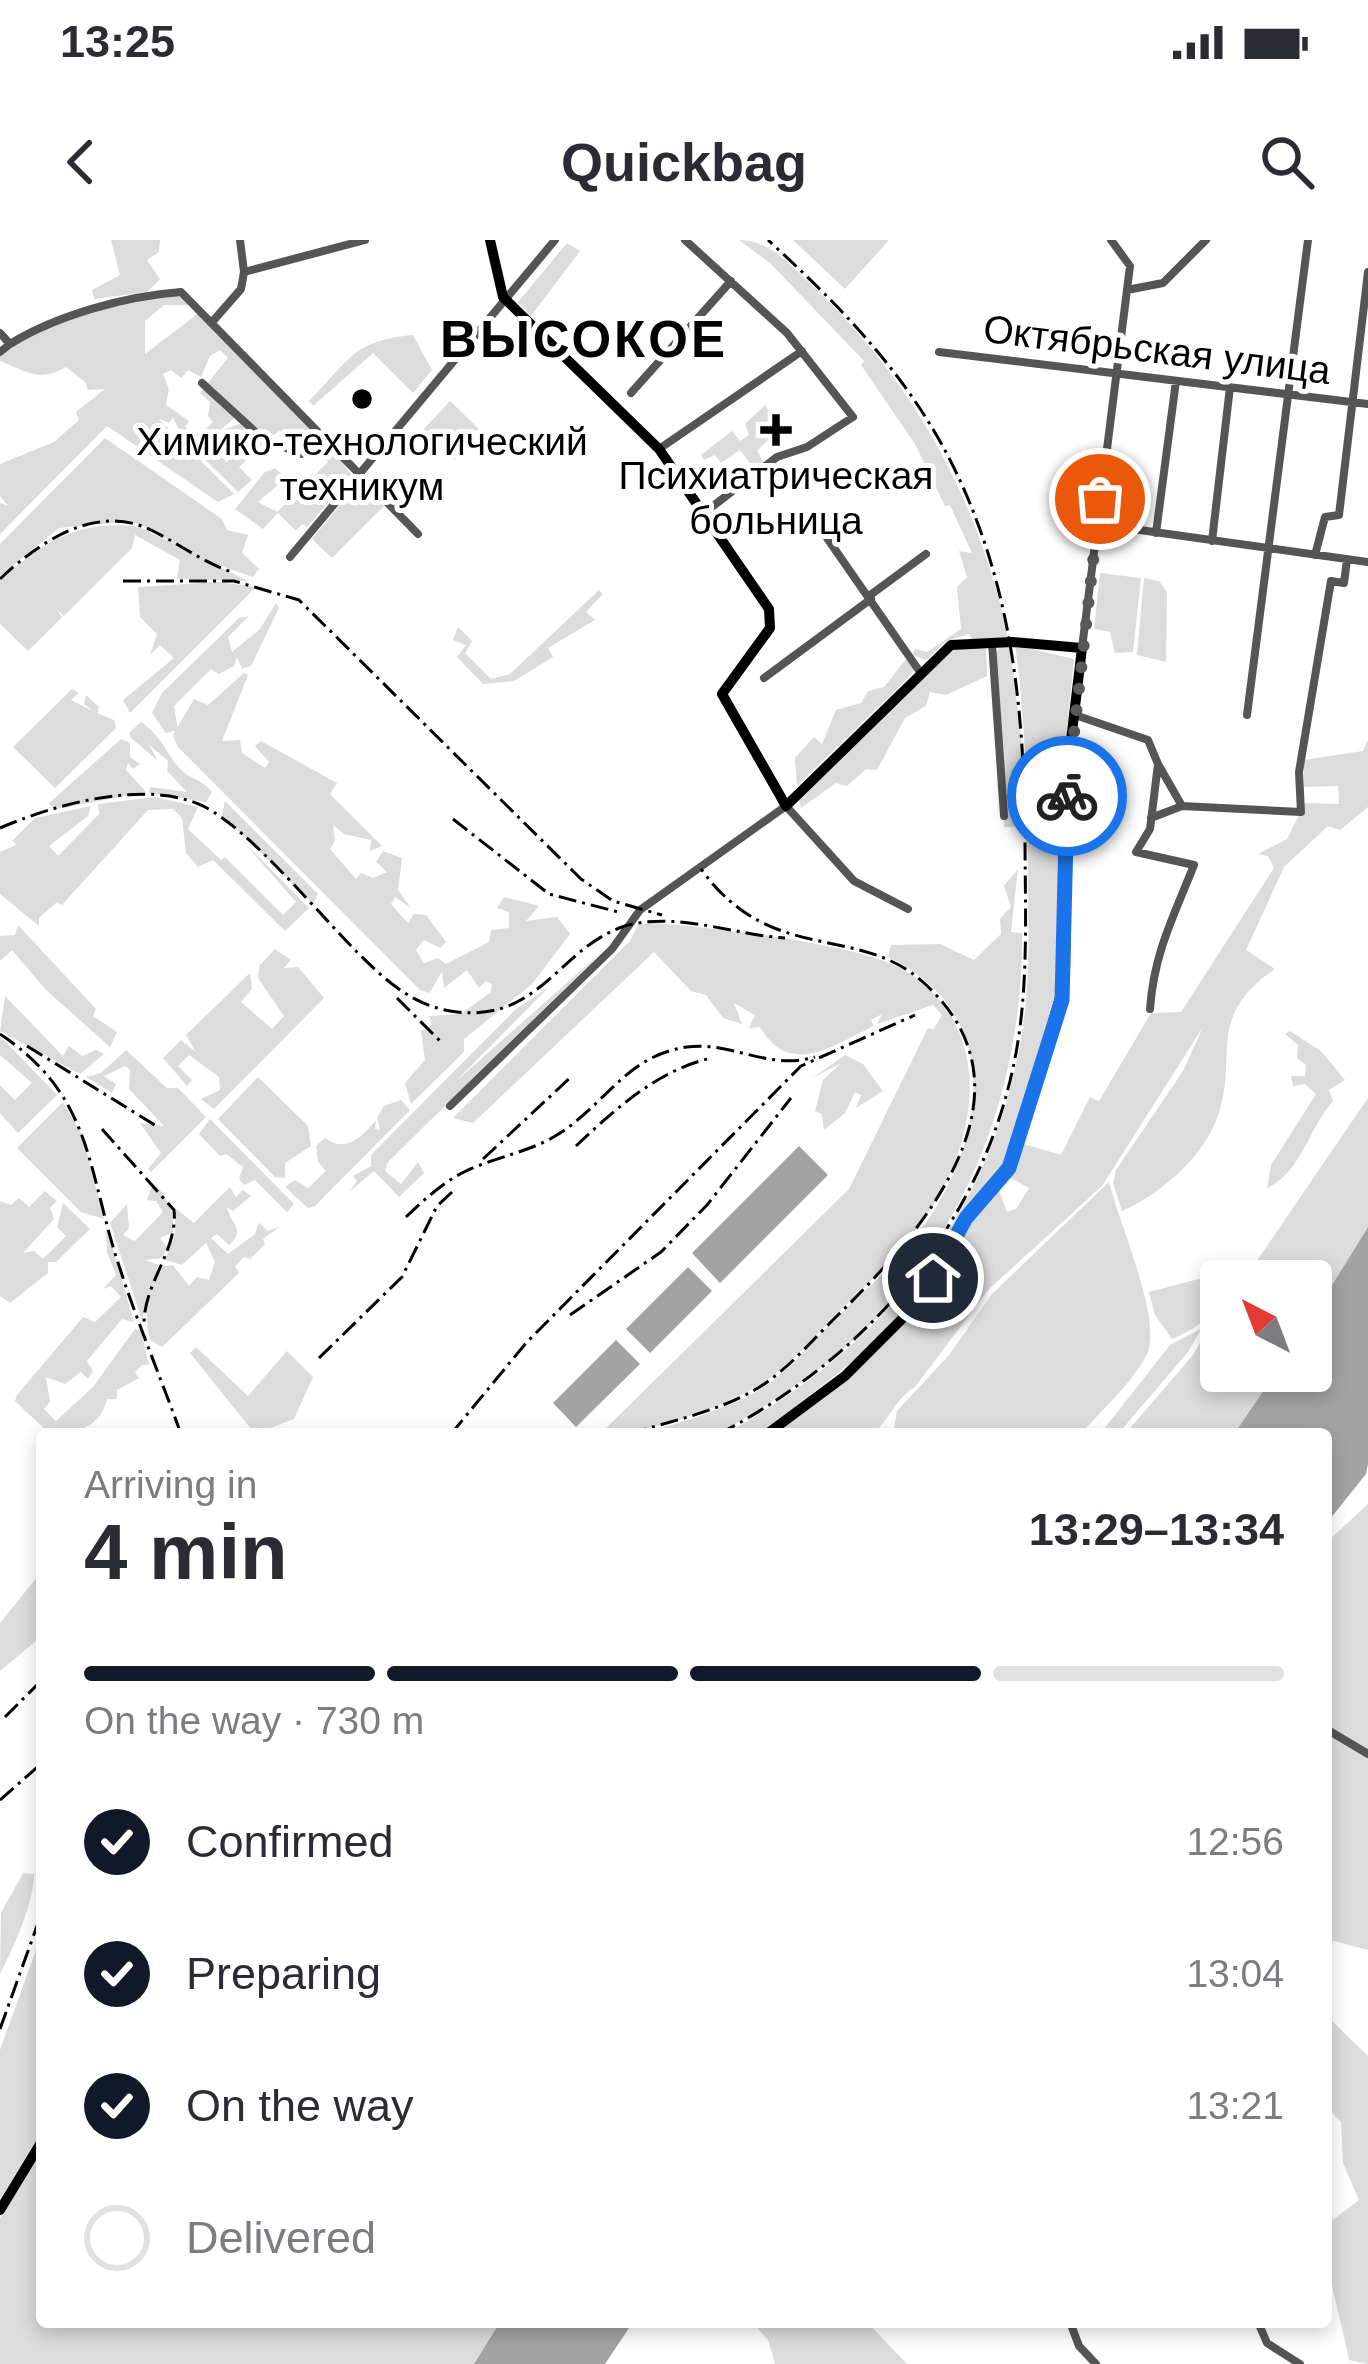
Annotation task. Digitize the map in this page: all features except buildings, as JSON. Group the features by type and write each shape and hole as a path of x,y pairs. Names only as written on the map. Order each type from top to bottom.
{"main road":[{"path":"490,240 498,288 506,300 659,448 772,614 769,631 728,678 722,694 786,806 951,645 1082,648 1067,774 1065,980 1013,1158 966,1218 902,1318 845,1376 775,1428"},
{"path":"0,2210 36,2150"}],"street":[{"path":"213,321 242,289 240,240"},
{"path":"244,272 365,240"},
{"path":"290,557 555,240"},
{"path":"686,240 802,351 854,417 807,448 777,458 704,514"},
{"path":"1082,648 1130,263 1111,240"},
{"path":"1127,290 1166,282 1206,240"},
{"path":"1247,715 1292,395 1308,240"},
{"path":"1315,555 1325,518 1339,515 1368,272"},
{"path":"631,393 731,281"},
{"path":"0,352 30,332 154,294 181,292 418,534"},
{"path":"0,334 10,344"},
{"path":"659,448 802,351"},
{"name":"Октябрьская улица","path":"939,352 1368,404"},
{"path":"1156,533 1176,381"},
{"path":"202,383 268,442 301,454 325,440"},
{"path":"1212,542 1230,387"},
{"path":"1097,524 1368,562"},
{"path":"827,538 920,672"},
{"path":"764,678 926,554"},
{"path":"1151,818 1182,806 1301,812 1300,772 1312,679 1331,581 1344,583 1347,560"},
{"path":"992,643 1004,816"},
{"path":"1075,716 1148,740 1182,806"},
{"path":"1150,1009 1155,954 1165,943 1194,865 1134,847 1150,829 1158,764"},
{"path":"450,1106 612,950 640,910 786,806 854,881 908,909"},
{"path":"1332,1733 1368,1754"},
{"path":"1072,2328 1079,2346 1096,2364"},
{"path":"1261,2328 1268,2343 1300,2364"}],"shaded area":[{"path":"111,240 160,240 159,252 147,260 160,279 147,292 94,299 92,290 120,275"},
{"path":"739,240 771,249 797,271 850,324 912,404 961,493 996,588 1008,638 972,639 969,634 947,641 926,660 912,655 915,649 927,652 961,629 957,587 967,577 959,551 972,553 915,444 861,365 864,361 771,264"},
{"path":"793,240 889,240 845,289"},
{"path":"567,243 580,251 531,316 518,302"},
{"path":"179,295 192,305 164,305 145,321 145,354 200,312 319,437 314,442 298,430 291,436 279,431 269,439 207,384 228,358 220,350 210,356 201,377 188,370 181,378 171,370 163,374 169,389 166,405 189,421 185,427 193,435 198,432 205,439 204,431 213,422 208,416 210,402 200,393 205,387 236,417 204,443 207,448 225,429 242,423 255,434 245,442 237,433 217,451 226,462 256,435 265,443 239,467 252,480 238,492 182,437 173,417 169,423 159,419 234,494 218,502 107,426 0,534 0,503 8,506 0,496 0,464 54,442 79,420 76,412 105,389 88,390 66,367 33,374 0,361 0,356 39,331 85,313"},
{"path":"413,335 432,370 413,393 373,353 313,406 309,401 364,347"},
{"path":"450,401 482,432 454,460 423,430"},
{"path":"765,405 780,428 757,451 764,463 755,470 740,450 721,463 715,455 704,460 701,455 732,431 740,441 749,435 745,424"},
{"path":"105,438 222,519 227,530 248,535 242,553 259,569 253,577 201,559 140,524 123,522 59,528 0,576 0,544"},
{"path":"326,442 352,475 307,527 302,524 296,531 278,513 263,529 235,509 265,472 275,468 286,478 258,502 277,512 328,462 318,450"},
{"path":"360,481 384,506 332,558 312,539"},
{"path":"140,527 248,581 177,579 180,560 135,535 132,548 64,616 56,609 62,617 28,651 0,624 0,581 31,555 81,530"},
{"path":"1100,573 1141,578 1133,652 1115,653 1110,632 1094,629"},
{"path":"1144,578 1159,581 1167,592 1166,662 1137,655"},
{"path":"218,582 256,587 130,713 123,700 174,658 160,645 150,655 157,634 140,617 138,587"},
{"path":"599,590 603,594 586,612 595,620 548,648 553,657 514,681 483,684 457,657 466,645 453,640 458,627 472,641 465,653 491,679 510,674"},
{"path":"276,603 279,608 251,666 242,669 237,657 234,666 219,674 211,669 174,706 178,730 166,733 152,713 162,693 239,618 249,616 228,637 232,652 260,629"},
{"path":"961,645 986,649 987,676 946,695 930,692 926,706 905,718 877,770 866,769 847,786 836,783 801,808 799,800 936,663"},
{"path":"1010,645 1022,746 1022,827 1004,827 996,654 1000,646"},
{"path":"1015,645 1074,659 1065,750 1060,989 1004,1163 900,1314 868,1349 769,1428 735,1428 838,1357 886,1311 928,1260 963,1205 992,1145 1012,1081 1028,976 1022,702"},
{"path":"906,659 914,670 911,675 797,786 795,758 814,737 822,744 836,710 861,703 868,691 884,687"},
{"path":"244,673 248,675 222,741 240,740 242,753 265,768 269,762 255,746 261,741 337,783 330,794 382,846 370,851 371,840 344,834 333,825 335,841 330,849 356,879 361,873 373,878 387,872 376,862 383,851 402,858 398,890 411,908 395,897 391,904 408,923 414,914 426,915 446,942 440,948 424,940 416,950 424,963 438,958 446,964 489,942 491,930 509,928 509,912 497,908 504,897 539,906 526,921 557,917 570,934 532,984 464,1039 464,1052 411,1104 405,1083 425,1060 421,1031 432,1025 429,1016 461,1014 491,992 492,984 486,981 479,988 467,970 444,988 442,971 430,993 420,990 177,746 173,735 194,699 208,705"},
{"path":"72,689 79,693 71,700 93,711 84,704 86,695 99,707 97,713 114,720 116,728 55,788 13,747"},
{"path":"141,722 180,769 212,792 206,802 149,793 150,787 187,792 167,771 168,761 149,745 158,761 131,738 129,733"},
{"path":"121,739 130,743 130,757 140,764 133,769 128,763 126,770 146,792 57,809 48,804"},
{"path":"1368,740 1368,807 1340,830 1328,826 1284,867 1246,950 1275,969 1238,1005 1231,1022 1216,1121 1189,1162 1164,1186 1122,1211 1113,1183 1116,1170 1183,1071 1203,1027 1102,1186 988,1290 878,1428 782,1428 905,1322 991,1195 999,1190 1007,1212 1016,1209 1029,1188 1009,1177 1020,1143 1061,1155 1090,1097 1099,1101 1151,1013 1181,1012 1274,868 1268,856 1258,854 1287,839 1305,803 1339,804 1338,786 1304,787 1304,760 1363,751"},
{"path":"155,797 198,807 188,829 221,860 225,857 283,915 296,902 240,838 309,908 285,931 213,860 198,867 186,853 182,818 173,809 148,810 62,905 57,902 39,918 39,926 0,894 0,852 16,845 13,840 35,818 91,806 88,816 49,846 58,856 99,814 98,804"},
{"path":"225,801 318,894 313,904 222,815"},
{"path":"1018,869 1011,932 1022,933 1019,1000 1008,1066 990,1131 964,1192 931,1249 891,1302 844,1349 789,1390 726,1428 662,1428 721,1408 773,1381 895,1261 938,1204 957,1166 969,1126 973,1086 969,1048 954,1013 927,982 888,957 891,945 940,944 974,960 1001,934 1000,919 1011,907 1004,886"},
{"path":"18,925 96,1009 93,1016 117,1032 110,1047 46,990 12,950 0,961 0,936 15,935"},
{"path":"638,925 742,932 819,944 906,971 937,997 957,1028 968,1061 970,1097 964,1133 935,1204 895,1256 789,1363 756,1387 701,1412 646,1428 606,1428 849,1189 928,1028 933,1030 942,1015 933,1005 877,1024 882,1014 871,1020 874,1026 827,1049 798,1054 784,1051 760,1027 749,1028 755,1015 734,1003 742,1024 723,1018 706,995 691,991 654,952 473,1123 453,1118 630,941"},
{"path":"275,949 291,960 284,968 298,967 324,998 214,1109 201,1099 220,1090 219,1077 189,1055 178,1066 192,1080 187,1086 163,1058 181,1040 196,1052 186,1035 250,973 252,989 241,1002 272,1029 284,1016 258,978 259,966"},
{"path":"605,949 388,1162 385,1171 401,1184 418,1162 424,1173 399,1197 374,1171 349,1192 357,1181 353,1176 371,1166 371,1155 516,1009 549,987 454,1083"},
{"path":"5,996 63,1056 69,1046 82,1056 96,1050 104,1054 80,1074 0,1031"},
{"path":"1290,1031 1321,1051 1345,1080 1329,1090 1333,1101 1297,1160 1267,1188 1271,1165 1316,1094 1305,1084 1293,1086 1291,1076 1305,1076 1306,1065 1297,1058 1298,1045 1285,1034"},
{"path":"0,1036 57,1095 18,1133 0,1113 0,1085 15,1100 32,1083 0,1055"},
{"path":"126,1050 167,1088 178,1088 206,1117 151,1172 148,1169 161,1153 140,1123 164,1126 129,1089 130,1070 125,1066 104,1076 116,1084 112,1093 86,1077 101,1073"},
{"path":"845,1055 863,1064 883,1091 856,1108 861,1095 855,1092 845,1113 824,1130 822,1114 815,1111 823,1080 841,1063 811,1079"},
{"path":"258,1077 308,1126 311,1146 285,1163 285,1178 275,1177 218,1119"},
{"path":"1368,1098 1368,1227 1332,1285 1332,1260 1257,1260"},
{"path":"401,1100 410,1110 315,1206 308,1208 285,1187 295,1180 308,1188 326,1171 318,1162 316,1146 325,1138 347,1144 376,1120 375,1129 380,1130 377,1118 384,1106"},
{"path":"63,1102 83,1136 104,1219 81,1212 17,1148"},
{"path":"210,1119 294,1204 287,1212 255,1180 244,1185 239,1179 243,1167 226,1154 220,1156 199,1134"},
{"path":"799,1146 828,1175 720,1283 692,1253"},
{"path":"1109,1182 1144,1295 1149,1319 1147,1354 1086,1428 894,1428 897,1411 949,1355 992,1294"},
{"path":"153,1183 169,1205 173,1232 160,1238 167,1247 162,1258 145,1260 158,1265 142,1320 110,1223 127,1204 129,1228 123,1235 135,1241 163,1212 156,1201 147,1200"},
{"path":"230,1187 236,1197 243,1190 251,1196 233,1211 227,1207 237,1230 229,1245 217,1234 211,1238 228,1254 255,1234 259,1222 267,1231 279,1227 263,1239 265,1244 250,1259 244,1257 235,1266 239,1273 162,1347 150,1340 147,1321 149,1294 159,1267 173,1265 189,1286 197,1277 209,1280 215,1262 206,1243 182,1265 165,1260 175,1234 175,1208 194,1223"},
{"path":"45,1191 57,1201 50,1208 54,1219 23,1253 34,1251 43,1259 66,1236 57,1227 63,1203 90,1229 56,1262 48,1262 48,1273 10,1303 0,1296 0,1201 11,1205 19,1198 29,1207"},
{"path":"106,1225 134,1322 122,1319 87,1361 93,1371 88,1379 81,1372 65,1384 46,1377 50,1402 44,1409 56,1421 93,1387 135,1329 141,1330 149,1365 142,1365 135,1372 139,1378 117,1390 117,1399 107,1399 93,1422 82,1428 44,1428 15,1401 17,1395 83,1317 95,1322 121,1297 111,1286 103,1289 116,1275 107,1252"},
{"path":"1368,1227 1366,1474 1332,1516 1332,1428 1238,1428 1263,1392 1332,1392 1332,1285"},
{"path":"688,1267 712,1291 650,1353 626,1329"},
{"path":"1200,1279 1200,1323 1172,1339 1155,1315 1149,1292"},
{"path":"1200,1329 1188,1352 1123,1428 1105,1428 1170,1345"},
{"path":"616,1340 640,1364 576,1427 553,1403"},
{"path":"1200,1343 1200,1392 1263,1392 1238,1428 1130,1428"},
{"path":"196,1347 248,1396 287,1351 313,1377 294,1419 271,1428 250,1428 190,1353"},
{"path":"1368,1504 1368,1950 1332,1941 1332,1537"},
{"path":"36,1578 36,1641 0,1671 0,1623"},
{"path":"23,1873 34,1874 31,1898 0,1974 1,1913"},
{"path":"36,1950 36,2142 0,2199 0,2050"},
{"path":"1332,2021 1368,2056 1368,2364 1349,2360 1332,2282 1332,2220 1359,2200 1343,2163 1341,2122 1332,2112"},
{"path":"36,2158 36,2328 496,2328 474,2364 0,2364 0,2218"},
{"path":"496,2328 629,2328 605,2364 474,2364"},
{"path":"757,2328 873,2328 907,2364 775,2364 768,2340"}],"railway":[{"path":"729,1428 824,1365 870,1324 912,1278 948,1227 1000,1115 1016,1053 1025,972 1025,835 1017,688 986,547 948,456 911,395 844,314 768,240"},
{"path":"0,579 50,540 110,521 151,530 235,573"},
{"path":"123,581 234,581 299,600 581,879 613,901 662,915"},
{"path":"0,828 74,803 129,795 182,799 205,807 263,853 390,982 427,1005 457,1012 509,1006 600,938 642,922 683,922 785,938"},
{"path":"453,819 549,894 622,913"},
{"path":"650,1428 728,1403 758,1388 790,1363 872,1280 935,1201 959,1158 972,1113 973,1068 958,1024 923,982 870,953 785,932 756,919 728,899 701,869"},
{"path":"397,998 440,1041"},
{"path":"456,1428 526,1343 801,1066 915,1015"},
{"path":"0,1034 51,1080 80,1130 121,1273 179,1428"},
{"path":"27,1046 158,1127"},
{"path":"406,1217 464,1172 554,1137 635,1068 667,1052 703,1046 782,1060 815,1057"},
{"path":"576,1146 656,1081 712,1058"},
{"path":"483,1159 572,1076"},
{"path":"570,1315 661,1252 707,1205 791,1098"},
{"path":"102,1129 174,1210 171,1239 149,1294 144,1324"},
{"path":"319,1358 402,1277 437,1206 452,1192"},
{"path":"5,1717 36,1686"},
{"path":"0,1800 36,1768"},
{"path":"0,2029 36,1929"}],"way so far":[{"path":"1067,796 1100,499"}],"place":[{"name":"Химико-технологический техникум","path":"362,399"},
{"name":"Психиатрическая больница","path":"776,430"}],"district":[{"name":"ВЫСОКОЕ","path":"584,339"}],"route":[{"path":"933,1278 966,1218 1009,1168 1062,1000 1067,796"}]}
